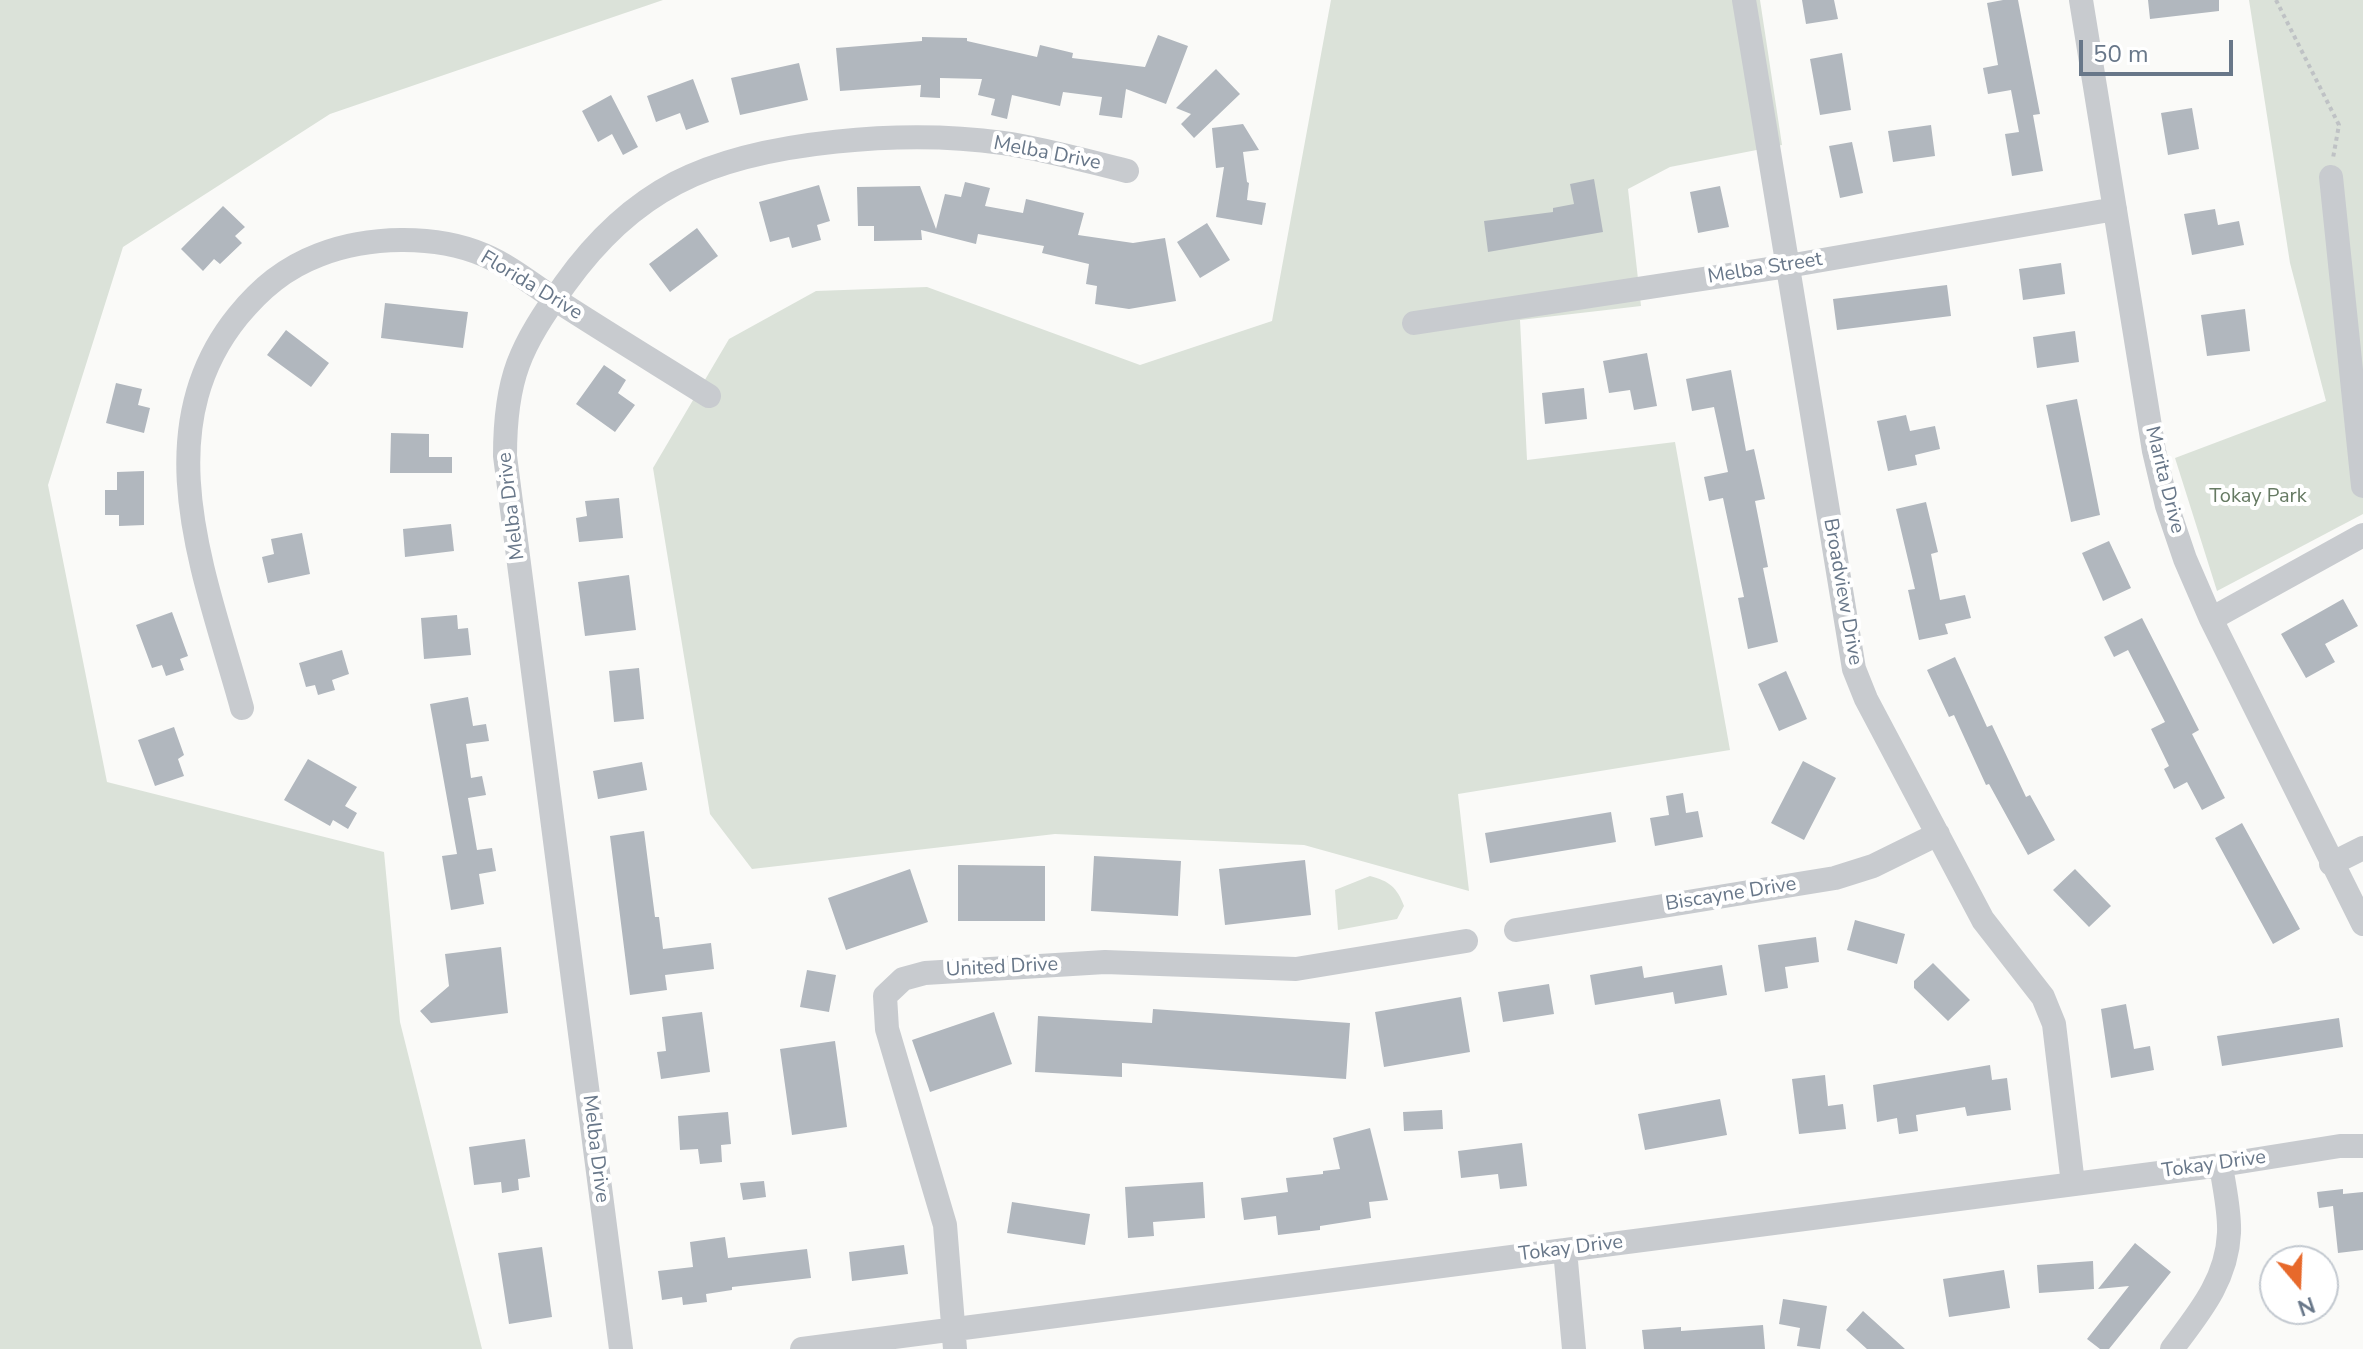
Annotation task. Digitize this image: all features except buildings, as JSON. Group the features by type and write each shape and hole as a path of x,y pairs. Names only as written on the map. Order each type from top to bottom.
{"street":[{"name":"Broadview Drive","path":"1744,0 1854,669 1866,699 1983,920 2043,997 2049,1010 2054,1024 2073,1184"},
{"name":"Marita Drive","path":"2081,0 2157,465 2167,506 2185,559 2211,619 2363,924"},
{"name":"Melba Drive","path":"621,1349 505,456 507,397 526,344 585,256 611,228 677,182 722,165 795,147 926,136 1004,143 1127,171"},
{"path":"2331,177 2363,486"},
{"name":"Melba Street","path":"1414,323 1788,266 2115,209"},
{"name":"Florida Drive","path":"242,708 199,550 188,493 187,461 196,394 208,363 228,329 274,278 301,261 338,248 377,241 411,240 483,255 709,396"},
{"path":"2211,619 2363,535"},
{"name":"Biscayne Drive","path":"1516,930 1835,878 1873,866 1938,834"},
{"path":"2331,864 2363,848"},
{"name":"United Drive","path":"954,1339 945,1225 887,1029 885,996 903,979 925,973 1105,962 1296,969 1466,941"},
{"name":"Tokay Drive","path":"802,1349 954,1339 1565,1250 2221,1165 2351,1146 2363,1137"},
{"path":"2172,1349 2206,1305 2224,1269 2229,1232 2221,1165"},
{"path":"1565,1250 1574,1349"}],"path":[{"path":"2276,0 2339,125 2331,177"}],"green space":[{"path":"0,0 663,0 330,114 123,247 48,485 107,782 384,852 400,1022 482,1349 0,1349"},
{"path":"1331,0 1760,0 1782,145 1670,167 1628,189 1641,306 1520,320 1527,460 1675,442 1730,750 1458,794 1469,891 1304,845 1055,834 752,869 710,814 653,468 729,339 816,291 927,287 1140,365 1272,321"},
{"name":"Tokay Park","path":"2249,0 2363,0 2363,514 2217,591 2175,458 2326,401 2290,263"},
{"path":"1370,876 1395,889 1404,906 1397,919 1338,930 1335,890"}]}
